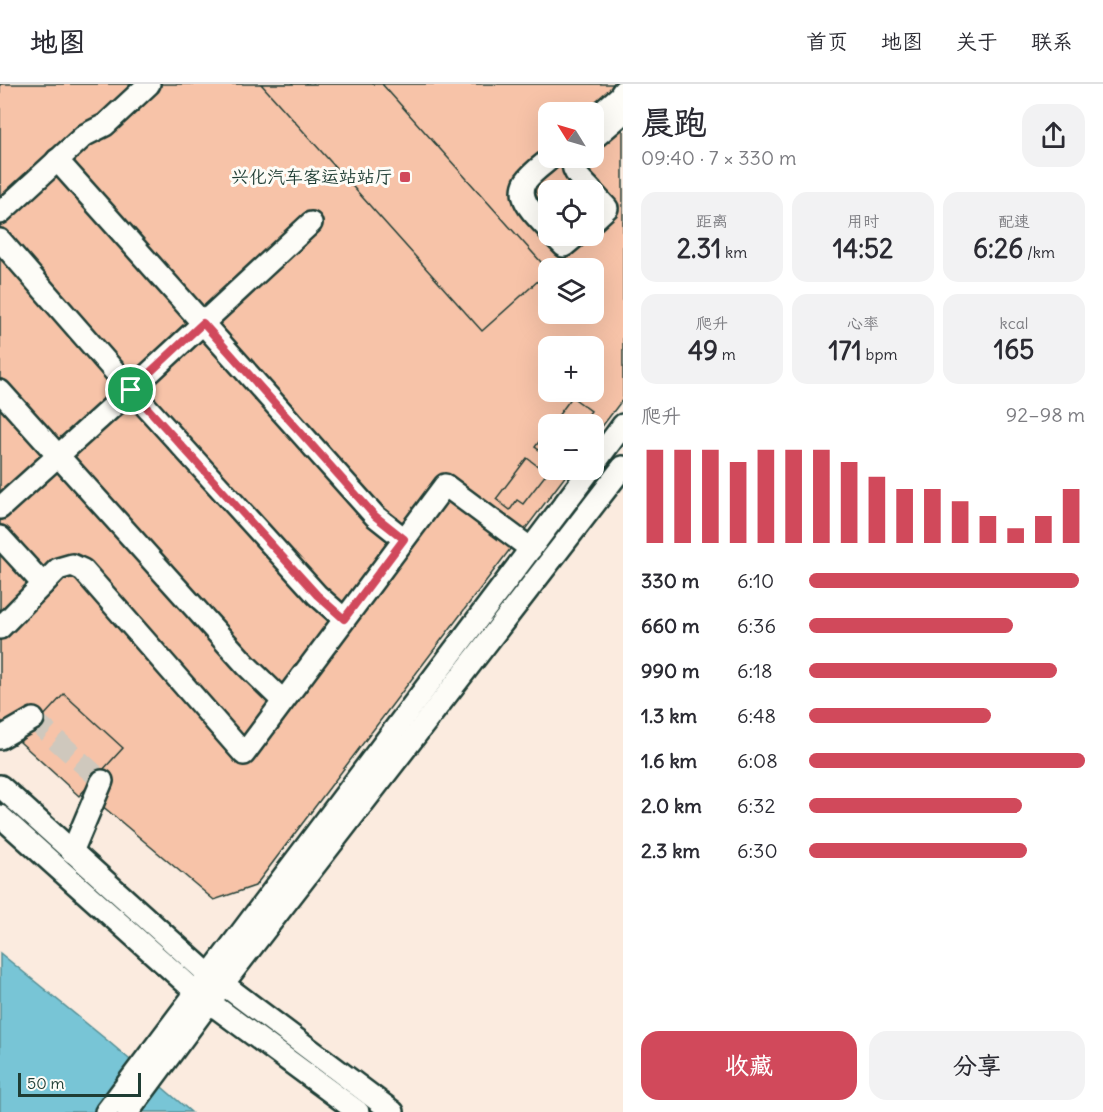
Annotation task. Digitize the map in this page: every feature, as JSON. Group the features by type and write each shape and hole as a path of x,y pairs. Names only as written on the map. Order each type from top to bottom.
{"street":[{"path":"0,213 85,135 105,125 149,84"},
{"path":"604,110 623,91"},
{"path":"604,129 623,113"},
{"path":"57,160 375,516 404,539"},
{"path":"538,218 525,203 523,190 527,179 540,168"},
{"path":"573,168 583,180"},
{"path":"0,508 131,390 311,222"},
{"path":"0,240 131,390 317,595 344,619"},
{"path":"0,391 247,666 283,701"},
{"path":"604,451 623,425"},
{"path":"209,988 623,467"},
{"path":"106,1112 149,1069 583,480"},
{"path":"0,628 58,569 72,564 83,570 244,754 445,485 531,549"},
{"path":"0,537 43,584"},
{"path":"0,738 33,719"},
{"path":"72,852 102,781"},
{"path":"0,786 72,852 209,988 393,1112"},
{"path":"0,816 358,1112"},
{"path":"128,1112 149,1069"}],"water":[{"path":"0,953 108,1041 191,1112 0,1112"}],"building":[{"path":"0,84 623,84 623,399 604,424 604,414 538,414 538,480 562,480 255,886 214,900 0,720"},
{"name":"兴化汽车客运站站厅","path":"261,84 382,84 538,259 538,281 482,331"},
{"path":"568,402 579,402 591,411 589,414 559,414"},
{"path":"527,458 538,466 538,480 542,480 523,504 517,500 510,510 496,499"},
{"path":"64,694 123,748 79,796 20,742"}],"tunnel":[{"path":"33,719 102,781"}],"place":[{"name":"兴化汽车客运站站厅","path":"405,177"}],"route":[{"path":"203,323 375,516 404,539 344,619 317,595 131,390 203,323"}]}
